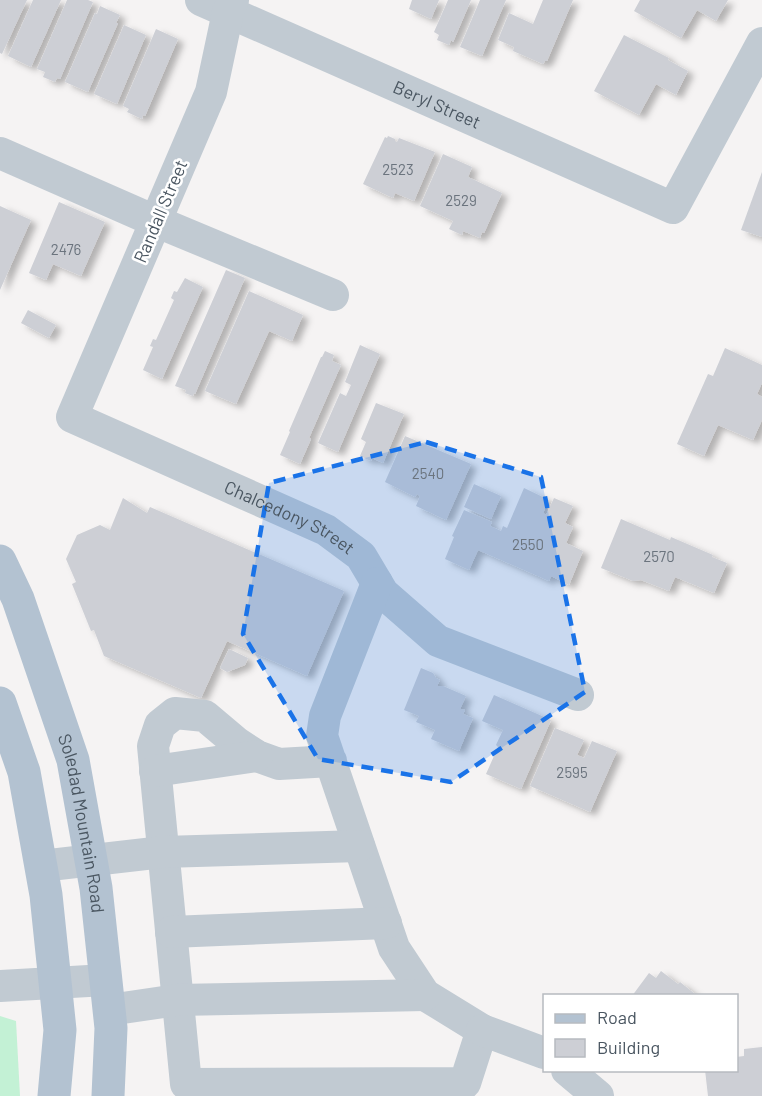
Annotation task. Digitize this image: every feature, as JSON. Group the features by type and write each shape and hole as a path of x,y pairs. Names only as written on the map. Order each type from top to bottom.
{"main road":[{"name":"Soledad Mountain Road","path":"0,561 18,599 73,760 96,888 111,1038 108,1096"},
{"path":"0,703 24,772 46,896 60,1030 54,1096"}],"street":[{"name":"Beryl Street","path":"221,4 673,208 751,93"},
{"name":"Randall Street","path":"72,417 211,92 221,4"},
{"path":"751,93 762,43"},
{"path":"0,153 333,295"},
{"name":"Chalcedony Street","path":"72,417 327,530 361,556 383,593 438,641 578,695"},
{"path":"377,583 325,716 322,736 394,948 425,995 483,1029 543,1053"},
{"path":"331,762 279,764 257,756 237,743 205,716 175,713 160,725 153,746 186,1084 465,1083 483,1029"},
{"path":"155,771 257,756"},
{"path":"41,866 163,852 359,846"},
{"path":"171,932 386,923"},
{"path":"0,986 55,983 107,995 177,1000 425,995"},
{"path":"568,1072 598,1096"}],"highlighted area":[{"path":"426,442 541,477 585,692 451,782 318,759 243,634 269,483"}],"green space":[{"path":"0,1016 16,1021 20,1096 0,1096"}],"building":[{"path":"0,0 27,0 2,54 0,53"},
{"path":"33,0 61,0 31,67 8,56"},
{"path":"67,0 93,2 60,79 57,78 55,82 43,77 45,72 37,69"},
{"path":"412,0 439,0 431,19 409,9"},
{"path":"448,0 471,0 453,42 451,40 449,45 437,40 439,35 434,32"},
{"path":"480,0 506,0 482,56 460,47"},
{"path":"543,0 573,0 547,61 543,64 513,51 514,47 498,40 509,13 533,24"},
{"path":"640,0 728,0 716,21 697,10 681,38 634,11"},
{"path":"100,6 120,15 88,92 65,82"},
{"path":"124,25 146,35 117,104 94,94"},
{"path":"156,29 178,39 142,119 127,112 129,109 123,106"},
{"path":"624,35 669,58 668,60 688,71 676,95 656,84 639,115 594,91"},
{"path":"388,136 397,142 399,138 435,152 414,201 395,193 393,198 363,184 385,137"},
{"path":"443,154 472,167 468,177 502,193 480,238 463,231 462,235 449,229 453,221 420,206"},
{"path":"762,172 762,237 741,230"},
{"path":"59,202 105,222 81,276 53,264 46,280 29,273"},
{"path":"0,206 31,220 0,290"},
{"path":"226,270 245,278 193,396 185,393 186,390 175,386"},
{"path":"185,278 203,287 162,379 143,370 153,347 150,346 153,339 156,340 174,300 171,298 174,291 177,292"},
{"path":"249,291 303,315 292,341 269,331 236,404 205,391"},
{"path":"28,310 56,325 49,338 21,323"},
{"path":"360,345 380,354 338,452 318,443 340,393 346,396 351,385 345,382"},
{"path":"725,348 762,365 762,383 757,394 762,397 762,420 753,440 718,425 704,456 677,444 708,374 713,376"},
{"path":"325,351 334,355 332,361 341,365 300,464 280,455"},
{"path":"376,403 404,414 383,463 360,456 366,442 361,439"},
{"path":"405,436 471,464 446,520 416,506 420,496 417,494 415,497 385,482"},
{"path":"474,484 501,496 491,519 464,507"},
{"path":"524,488 549,500 543,513 546,515 554,498 573,506 565,523 573,527 566,543 583,551 569,585 551,576 549,581 478,550 469,570 445,559 464,510 492,522 490,526 501,531 503,526 507,528"},
{"path":"123,498 147,513 150,507 344,591 307,676 227,641 201,698 104,656 72,584 76,582 66,559 77,535 100,525 110,530"},
{"path":"621,519 670,540 671,537 727,563 714,593 675,577 669,591 641,580 633,581 601,568"},
{"path":"229,649 248,658 245,665 227,672 220,668"},
{"path":"421,668 433,673 440,680 437,686 443,686 466,696 460,709 465,710 463,714 473,718 459,751 431,739 435,730 416,722 419,716 404,710"},
{"path":"494,695 551,720 521,789 486,774 503,730 482,721"},
{"path":"555,728 584,740 577,755 584,758 592,741 617,751 590,812 530,786"},
{"path":"661,971 695,994 633,994 649,973 656,978"},
{"path":"762,1047 762,1096 708,1096 705,1072 738,1072 738,1057 744,1056 744,1049"}]}
